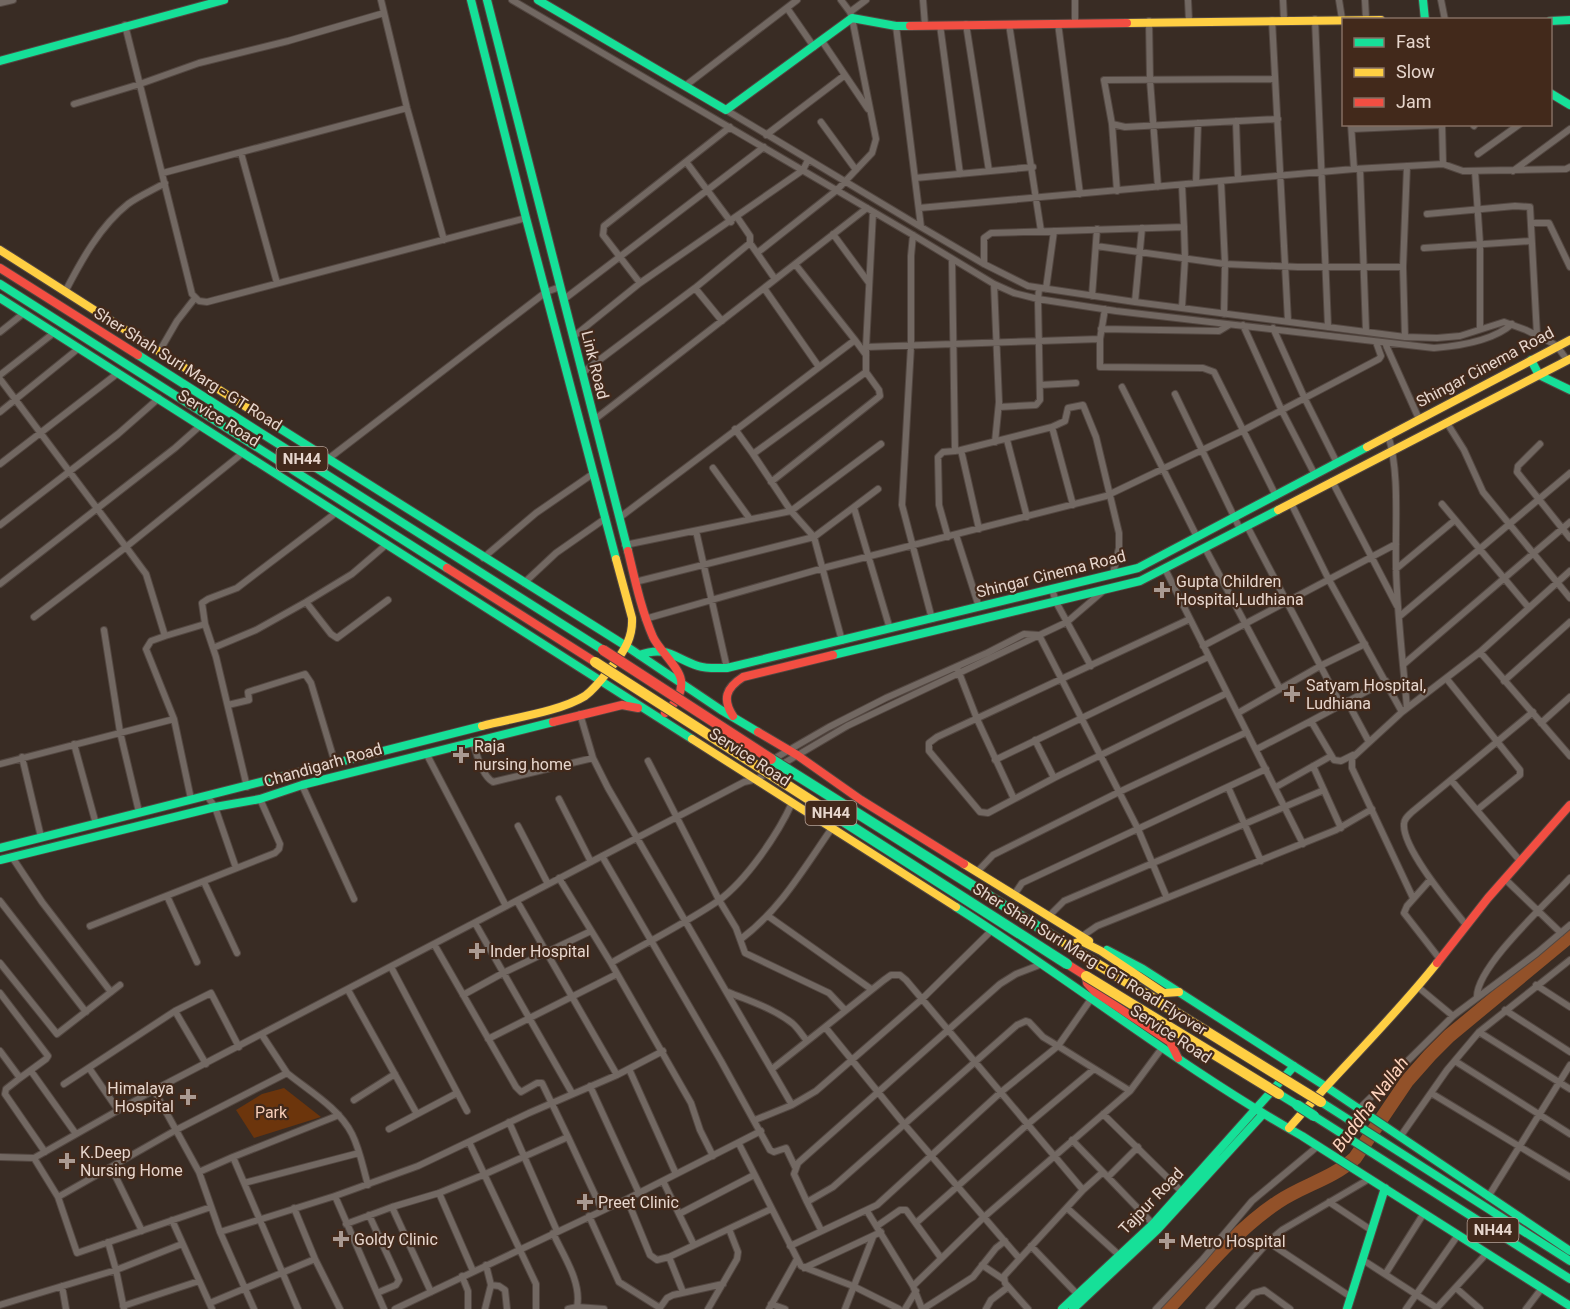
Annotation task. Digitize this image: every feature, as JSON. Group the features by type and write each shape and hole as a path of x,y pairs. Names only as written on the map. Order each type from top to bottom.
{"main road":[{"path":"0,59 224,0"},
{"name":"Link Road","path":"471,0 634,626 626,646 600,680"},
{"name":"Link Road","path":"487,0 645,619 660,649 678,672 682,684"},
{"path":"538,0 726,110 818,44 851,15 896,26 1342,19"},
{"path":"1423,0 1425,18"},
{"path":"1552,21 1570,20"},
{"path":"1558,98 1570,105"},
{"name":"Service Road","path":"0,250 483,558 626,646 793,753 861,800 1048,917 1143,969 1325,1086 1570,1251"},
{"name":"Sher Shah Suri Marg - GT Road","path":"0,268 603,650"},
{"name":"Sher Shah Suri Marg - GT Road","path":"0,284 595,662"},
{"name":"Service Road","path":"0,298 387,543 750,778 992,930 1162,1048 1260,1112 1334,1156 1570,1306"},
{"name":"Shingar Cinema Road","path":"660,649 701,667 727,668 1138,568 1570,340"},
{"name":"Shingar Cinema Road","path":"733,716 725,702 725,695 729,687 743,677 1140,581 1569,359"},
{"path":"1531,360 1539,375 1570,390"},
{"path":"639,655 660,649"},
{"name":"Sher Shah Suri Marg - GT Road Flyover","path":"603,650 823,792 1570,1261"},
{"name":"Sher Shah Suri Marg - GT Road Flyover","path":"595,662 1086,976 1349,1137 1570,1279"},
{"name":"Chandigarh Road","path":"0,848 569,704 586,695 600,680"},
{"path":"653,714 662,715 671,708 682,684"},
{"name":"Chandigarh Road","path":"0,860 215,807 260,799 302,785 580,714 622,705 632,706 653,714"},
{"path":"1289,1128 1418,987 1466,925 1570,805"},
{"path":"1068,946 1082,941 1164,993 1179,992"},
{"path":"1086,976 1087,983 1095,992 1170,1042 1178,1058"},
{"path":"1260,1112 1294,1066"},
{"name":"Tajpur Road","path":"1062,1309 1153,1224 1260,1112"},
{"name":"Tajpur Road","path":"1073,1309 1158,1229 1260,1112"},
{"path":"1347,1309 1385,1188"}],"street":[{"path":"0,3 13,0"},
{"path":"381,0 407,108 444,240"},
{"path":"512,0 765,147 806,165 1040,293 1105,309 1243,325 1288,321 1405,337 1449,338 1504,322 1557,346 1569,359"},
{"path":"685,86 797,0"},
{"path":"757,253 841,185 872,153 874,148 876,139 851,15 841,0"},
{"path":"851,15 866,0"},
{"path":"923,0 925,25"},
{"path":"1075,0 1075,22"},
{"path":"1188,0 1189,21"},
{"path":"1283,0 1284,20"},
{"path":"1340,0 1345,18"},
{"path":"1365,0 1366,18"},
{"path":"1441,0 1445,18"},
{"path":"788,8 845,75 870,112"},
{"path":"75,104 199,63 384,13"},
{"path":"1315,19 1328,326"},
{"path":"1272,20 1288,321"},
{"path":"1149,21 1150,80 1158,187"},
{"path":"1058,23 1080,194"},
{"path":"966,24 988,171"},
{"path":"1009,24 1041,231"},
{"path":"125,25 192,294 200,302 526,218"},
{"path":"940,25 960,174"},
{"path":"896,26 921,227"},
{"path":"766,135 845,75"},
{"path":"1117,191 1112,124 1104,80 1275,79"},
{"path":"709,114 716,104"},
{"path":"163,173 407,108"},
{"path":"726,110 766,135 806,165 841,185 873,212 1014,294 1092,296 1182,307 1376,342 1434,348 1493,335 1512,324"},
{"path":"1112,124 1125,127 1278,119"},
{"path":"1236,121 1238,179"},
{"path":"821,122 856,170"},
{"path":"1196,183 1198,123"},
{"path":"1366,331 1357,169 1351,127 1396,126"},
{"path":"1442,126 1443,164"},
{"path":"1478,154 1517,126"},
{"path":"640,283 603,235 602,229 730,127"},
{"path":"1513,171 1570,129"},
{"path":"563,300 618,256 765,147"},
{"path":"241,153 277,283"},
{"path":"687,163 731,222"},
{"path":"919,208 1357,169 1443,164 1460,171 1568,168 1570,176"},
{"path":"573,337 640,283 731,222 806,165"},
{"path":"1405,337 1403,267 1407,166"},
{"path":"915,178 1032,167"},
{"path":"1475,171 1480,244 1480,329"},
{"path":"1221,181 1225,264 1224,314"},
{"path":"64,292 95,240 111,220 134,200 165,183"},
{"path":"1182,185 1185,258 1182,307"},
{"path":"1427,214 1529,206 1531,209 1537,336"},
{"path":"594,420 867,208"},
{"path":"771,482 880,396 879,390 866,372 873,212"},
{"path":"737,217 750,236 750,243 775,279"},
{"path":"1531,223 1549,223 1570,267"},
{"path":"984,264 984,238 988,234 1184,227"},
{"path":"1135,302 1142,228"},
{"path":"1092,296 1097,229"},
{"path":"999,407 1037,404 1040,400 1038,341 1040,293 1054,231"},
{"path":"833,234 869,283"},
{"path":"913,235 911,346 902,505 932,619"},
{"path":"1424,248 1531,241"},
{"path":"582,374 750,243"},
{"path":"1096,246 1225,264 1403,267"},
{"path":"952,259 958,451 979,529"},
{"path":"795,264 866,355"},
{"path":"994,284 999,407 996,442"},
{"path":"328,459 546,292 560,287"},
{"path":"695,288 722,321"},
{"path":"764,288 819,367"},
{"path":"159,352 177,321 195,298"},
{"path":"1105,309 1100,339 1101,367 1212,370 1276,496"},
{"path":"0,332 24,313"},
{"path":"1101,329 1219,331 1230,324"},
{"path":"1272,324 1305,399 1337,463"},
{"path":"1243,325 1282,411 1315,475"},
{"path":"55,332 0,377 146,574 165,636"},
{"path":"866,347 1100,339"},
{"path":"618,518 855,340"},
{"path":"645,619 823,568 1110,494 1282,411 1380,358 1376,342"},
{"path":"1385,343 1419,419"},
{"path":"0,412 79,348"},
{"path":"0,464 118,372"},
{"path":"753,454 866,372"},
{"path":"1040,385 1076,383"},
{"path":"1122,387 1197,537"},
{"path":"1175,394 1234,518 1244,527 1288,600 1322,665 1369,742"},
{"path":"0,525 118,434 159,398"},
{"path":"948,537 939,505 938,457 943,452 1007,440 1052,427 1065,421 1068,408 1083,405 1096,437 1120,540 1113,574"},
{"path":"1447,423 1464,450 1483,492 1570,598"},
{"path":"0,584 99,508 201,425"},
{"path":"1052,427 1073,505"},
{"path":"735,429 792,511 814,537 842,641"},
{"path":"1388,435 1393,449 1396,569 1404,664 1405,710"},
{"path":"1007,440 1027,517"},
{"path":"625,545 792,511 881,444"},
{"path":"1540,444 1518,466 1517,472 1570,538"},
{"path":"33,617 126,547 244,452"},
{"path":"712,468 750,519"},
{"path":"483,558 536,513 594,473"},
{"path":"1400,613 1481,550 1569,475"},
{"path":"1332,481 1400,613"},
{"path":"635,582 814,537 878,489"},
{"path":"1291,503 1329,580 1405,710"},
{"path":"1442,504 1529,608"},
{"path":"854,508 890,629"},
{"path":"247,786 201,606 204,601 237,588 338,512"},
{"path":"524,583 556,553 606,518"},
{"path":"1396,569 1455,520"},
{"path":"1404,664 1570,522"},
{"path":"696,531 727,668"},
{"path":"956,535 979,607"},
{"path":"213,648 256,630 306,602 352,574 387,543"},
{"path":"1203,646 1396,544"},
{"path":"1205,548 1280,689"},
{"path":"1165,569 1303,844"},
{"path":"1311,721 1331,756 1338,762 1353,755 1405,710 1480,652 1570,571"},
{"path":"1052,589 1062,614 1091,666"},
{"path":"0,1156 34,1158 154,1090 750,778 793,753 829,727 886,698 958,670 1067,622 1102,591"},
{"path":"306,602 331,634 337,638 388,600"},
{"path":"1190,619 932,740 928,747 929,751 980,812 988,813 1227,693"},
{"path":"1504,681 1570,622"},
{"path":"191,800 174,719 146,649 152,641 205,624"},
{"path":"104,630 120,732 139,812"},
{"path":"1039,635 1138,830 1167,898"},
{"path":"1238,712 1365,644"},
{"path":"1480,652 1570,756"},
{"path":"995,760 1208,657"},
{"path":"958,670 977,719 1014,800"},
{"path":"228,705 249,700 248,692 305,674 311,682 336,763"},
{"path":"1446,678 1518,767 1520,773 1477,810"},
{"path":"1257,749 1386,681"},
{"path":"1541,723 1570,697"},
{"path":"1466,925 1430,880 1414,851 1404,824 1412,812 1533,712"},
{"path":"580,714 593,758 792,1105"},
{"path":"0,764 174,719"},
{"path":"977,872 993,855 1247,732"},
{"path":"1035,740 1054,778"},
{"path":"472,741 489,780 493,782 593,758"},
{"path":"74,744 96,824"},
{"path":"426,753 506,906"},
{"path":"1353,755 1350,764 1413,898"},
{"path":"1276,787 1331,756"},
{"path":"22,757 41,837"},
{"path":"648,761 741,939 746,954 829,993 845,1010"},
{"path":"1313,766 1341,828"},
{"path":"1014,895 1022,883 1266,769"},
{"path":"1451,780 1521,862"},
{"path":"302,785 354,899"},
{"path":"1228,787 1261,861"},
{"path":"1048,917 1064,901 1324,790"},
{"path":"207,796 215,807 236,868"},
{"path":"90,926 270,855 280,847 260,799"},
{"path":"559,799 591,862"},
{"path":"610,963 719,900 752,867 787,815 792,803"},
{"path":"1082,937 1097,926 1341,828 1372,809"},
{"path":"518,826 548,884"},
{"path":"741,939 768,916 797,881 832,828"},
{"path":"602,856 771,1151 784,1147 787,1149 795,1167 794,1174 821,1230"},
{"path":"12,857 42,902 111,992"},
{"path":"560,878 663,1051 696,1112 700,1130 712,1156"},
{"path":"1477,997 1477,991 1484,975 1509,943 1570,878"},
{"path":"1505,879 1561,933"},
{"path":"1430,880 1404,910 1405,916 1439,958"},
{"path":"204,882 237,953"},
{"path":"167,896 196,962"},
{"path":"517,901 617,1075"},
{"path":"0,902 86,1012"},
{"path":"768,916 871,989"},
{"path":"475,923 572,1093"},
{"path":"1361,1111 1453,1016 1519,968 1570,925"},
{"path":"755,1120 792,1105 816,1091 922,999 992,930"},
{"path":"462,995 503,972 591,931"},
{"path":"434,944 518,1090 523,1092 537,1083 542,1083 602,1210"},
{"path":"1395,1134 1479,1032 1569,961"},
{"path":"0,963 55,1034 59,1034 120,985"},
{"path":"795,1167 1009,978 1042,964"},
{"path":"391,967 468,1111"},
{"path":"488,1039 616,974"},
{"path":"772,1069 871,989 891,975 900,975 1083,1190"},
{"path":"1536,985 1570,1007"},
{"path":"1418,987 1453,1016"},
{"path":"348,990 417,1114"},
{"path":"726,991 770,1010 792,1023 807,1041"},
{"path":"0,993 47,1054 46,1059 6,1089 5,1094 45,1152"},
{"path":"64,1084 175,1011 211,993 238,1047"},
{"path":"790,1246 877,1205 1000,1092 1058,1046 1091,999"},
{"path":"1505,1010 1570,1052"},
{"path":"175,1011 207,1064"},
{"path":"807,1202 833,1186 1017,1025 1026,1021 1048,1041 1130,1091"},
{"path":"825,1027 904,1124 1019,1258"},
{"path":"1479,1032 1570,1089"},
{"path":"262,1035 287,1073 339,1115 353,1135 368,1185"},
{"path":"905,1309 914,1288 941,1258 984,1217 1130,1091 1162,1048"},
{"path":"0,1051 20,1078"},
{"path":"220,1232 368,1185 418,1166 551,1102 617,1075 663,1051"},
{"path":"1455,1061 1570,1134"},
{"path":"1488,1197 1570,1065"},
{"path":"89,1068 118,1110"},
{"path":"629,1069 676,1174"},
{"path":"916,1223 1094,1069"},
{"path":"31,1071 76,1134"},
{"path":"58,1197 176,1130 287,1073"},
{"path":"354,1100 395,1074"},
{"path":"590,1086 639,1193"},
{"path":"154,1090 199,1172 220,1232 254,1309"},
{"path":"389,1129 457,1093"},
{"path":"1431,1093 1570,1178"},
{"path":"1103,1114 1182,1192"},
{"path":"199,1172 339,1115"},
{"path":"509,1122 575,1283 577,1307"},
{"path":"395,1309 627,1199 739,1144 760,1131"},
{"path":"346,1224 439,1193 568,1137"},
{"path":"1072,1140 1153,1224"},
{"path":"468,1142 537,1287 536,1309"},
{"path":"739,1144 790,1246 804,1268 853,1286 899,1309"},
{"path":"1156,1309 1203,1259 1252,1201 1318,1146"},
{"path":"1003,1280 1019,1258 1083,1190 1106,1175 1138,1147"},
{"path":"244,1183 359,1153"},
{"path":"34,1158 58,1197 76,1252 211,1207"},
{"path":"233,1158 298,1309"},
{"path":"111,1167 142,1231"},
{"path":"679,1214 754,1175"},
{"path":"1209,1309 1268,1242 1291,1224 1366,1177"},
{"path":"663,1181 694,1245"},
{"path":"439,1193 473,1271"},
{"path":"335,1196 384,1309"},
{"path":"627,1199 650,1255 657,1260 669,1257 771,1209"},
{"path":"1329,1202 1371,1230"},
{"path":"392,1207 431,1292"},
{"path":"294,1208 315,1259 340,1309"},
{"path":"1067,1208 1119,1256"},
{"path":"845,1309 873,1237 903,1209 906,1209 941,1258"},
{"path":"867,1210 914,1288 923,1309 969,1280 996,1248 1005,1241"},
{"path":"1386,1273 1424,1213"},
{"path":"369,1215 399,1280 396,1285 377,1293"},
{"path":"589,1216 619,1282 659,1308 667,1298 683,1292 723,1284"},
{"path":"172,1220 211,1306 315,1259"},
{"path":"708,1309 737,1259 738,1252 729,1229"},
{"path":"1406,1309 1458,1235"},
{"path":"804,1268 873,1237"},
{"path":"108,1242 123,1307 199,1281"},
{"path":"1268,1242 1351,1297"},
{"path":"3,1306 116,1270 182,1244"},
{"path":"1031,1246 1078,1295"},
{"path":"1363,1260 1437,1308 1486,1253"},
{"path":"669,1257 683,1292"},
{"path":"785,1309 770,1306 797,1259"},
{"path":"485,1309 491,1285 486,1264"},
{"path":"982,1265 1003,1280 1028,1309"},
{"path":"462,1276 468,1291 468,1309"},
{"path":"491,1285 505,1290 507,1309"},
{"path":"62,1286 66,1309"},
{"path":"986,1309 991,1300 1008,1287"},
{"path":"1456,1288 1480,1309"},
{"path":"1526,1309 1542,1288"},
{"path":"1239,1309 1254,1293 1264,1290 1290,1309"},
{"path":"568,1309 577,1307 604,1309"}],"green space":[{"name":"Park","path":"284,1088 321,1117 254,1138 236,1110 262,1094"}],"waterway":[{"name":"Buddha Nallah","path":"1168,1309 1248,1225 1278,1202 1337,1171 1355,1158 1407,1081 1430,1055 1449,1036 1570,936"}],"traffic: fast":[{"path":"0,61 224,0"},
{"path":"471,0 616,559"},
{"path":"487,0 628,551"},
{"path":"538,0 726,110 852,18 896,26 910,26"},
{"path":"1423,0 1425,18"},
{"path":"1552,21 1570,20"},
{"path":"1552,94 1570,105"},
{"path":"0,284 447,568"},
{"path":"0,298 692,739"},
{"path":"138,355 603,650"},
{"path":"1531,360 1539,375 1570,390"},
{"path":"257,414 626,646 758,732"},
{"path":"639,655 657,651 664,652 701,667 727,668 1138,568 1367,447"},
{"path":"833,655 1140,581 1278,510"},
{"path":"0,860 215,807 260,799 302,785 553,722"},
{"path":"0,848 482,726"},
{"path":"771,759 1059,940"},
{"path":"829,812 1067,964"},
{"path":"956,907 1213,1082 1570,1306"},
{"path":"1107,950 1143,969 1325,1086 1570,1251"},
{"path":"1062,1309 1153,1224 1294,1066"},
{"path":"1279,1094 1297,1105"},
{"path":"1321,1102 1570,1261"},
{"path":"1297,1105 1314,1116"},
{"path":"1073,1309 1158,1229 1263,1114"},
{"path":"1314,1116 1570,1279"},
{"path":"1347,1309 1385,1188"}],"traffic: slow":[{"path":"1127,23 1342,20"},
{"path":"0,250 257,414"},
{"path":"1367,447 1570,340"},
{"path":"1278,510 1570,359"},
{"path":"482,726 574,702 589,693 604,677 625,649 632,625 616,559"},
{"path":"595,662 829,812"},
{"path":"692,739 956,907"},
{"path":"964,864 1089,941"},
{"path":"1062,942 1068,946 1081,941 1101,951 1164,993 1179,992"},
{"path":"1068,946 1321,1102"},
{"path":"1289,1128 1437,963"},
{"path":"1086,976 1279,1094"}],"traffic: jam":[{"path":"910,26 1127,23"},
{"path":"0,268 138,355"},
{"path":"628,551 653,637 677,670 681,680 681,690 665,713"},
{"path":"447,568 595,662"},
{"path":"603,650 771,759"},
{"path":"733,716 727,699 729,690 743,677 833,655"},
{"path":"553,722 622,705 638,708"},
{"path":"758,732 964,864"},
{"path":"1437,963 1488,898 1570,805"},
{"path":"1067,964 1086,976 1087,983 1095,992 1170,1042 1178,1058"}],"place":[{"name":"Gupta Children Hospital,Ludhiana","path":"1162,590"},
{"name":"Satyam Hospital, Ludhiana","path":"1292,694"},
{"name":"Raja nursing home","path":"461,755"},
{"name":"Inder Hospital","path":"477,951"},
{"name":"Himalaya Hospital","path":"188,1097"},
{"name":"K.Deep Nursing Home","path":"67,1161"},
{"name":"Preet Clinic","path":"585,1202"},
{"name":"Goldy Clinic","path":"341,1239"},
{"name":"Metro Hospital","path":"1167,1241"}]}
